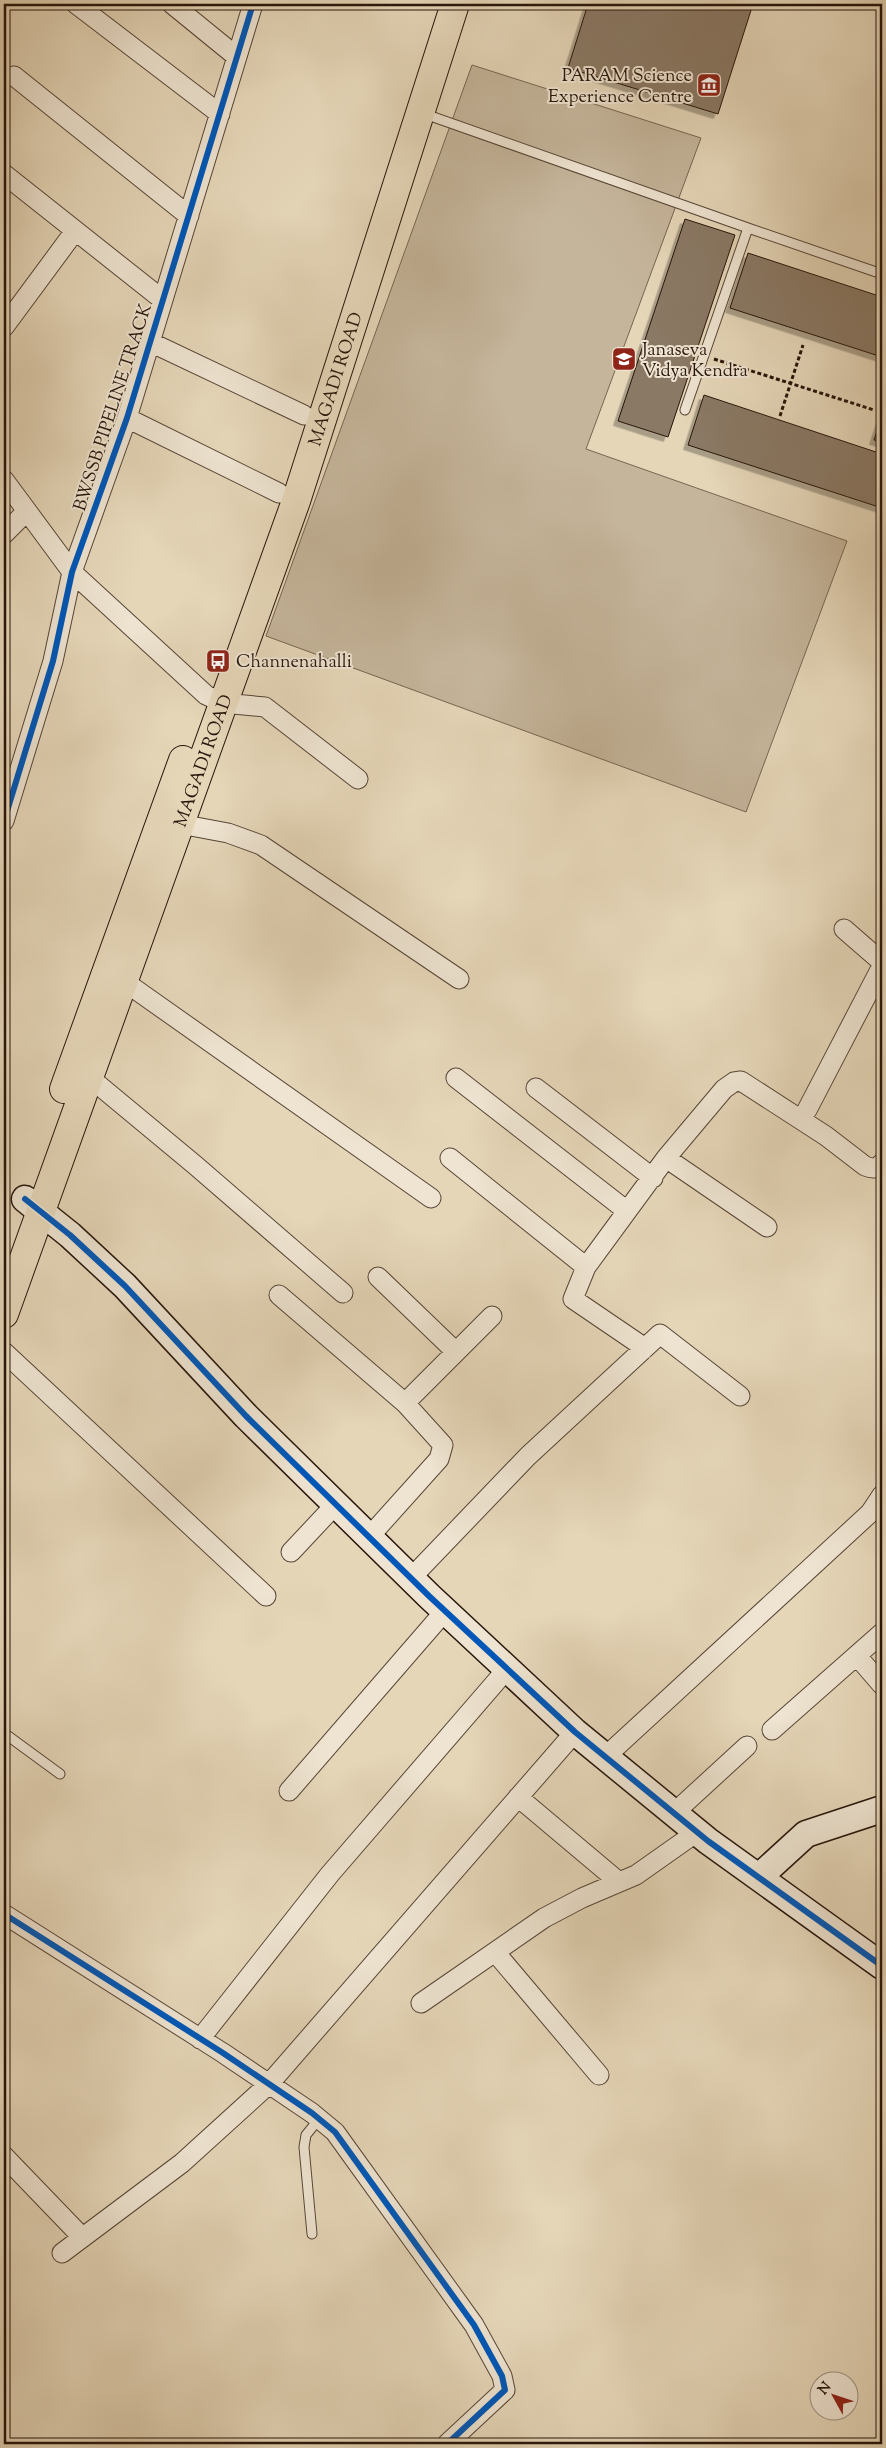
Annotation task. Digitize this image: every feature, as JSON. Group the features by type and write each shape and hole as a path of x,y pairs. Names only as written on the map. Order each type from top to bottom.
{"main road":[{"name":"MAGADI ROAD","path":"4,1258 33,1204 89,1077 125,982 180,824 215,699 279,493 436,4"},
{"name":"MAGADI ROAD","path":"4,1314 33,1204 215,699 296,501 455,4"}],"street":[{"path":"76,4 220,114"},
{"path":"172,4 237,57"},
{"name":"BWSSB PIPELINE TRACK","path":"4,822 53,661 72,572 127,418 253,4"},
{"path":"14,76 189,216"},
{"path":"4,174 163,300"},
{"path":"4,327 75,232"},
{"path":"150,342 304,415"},
{"path":"127,418 279,493"},
{"path":"4,480 72,572 215,699 265,706 358,779"},
{"path":"4,534 28,511"},
{"path":"180,824 228,834 260,845 460,979"},
{"path":"844,929 882,962"},
{"path":"806,1110 882,966"},
{"path":"125,982 431,1198"},
{"path":"89,1077 195,1165 343,1293"},
{"path":"456,1078 627,1211"},
{"path":"645,1348 573,1298 586,1267 666,1158 724,1089 734,1082 741,1081 826,1136 865,1166 872,1169 879,1167 882,1163"},
{"path":"536,1088 653,1178"},
{"path":"450,1158 586,1267"},
{"path":"666,1158 767,1228"},
{"path":"33,1204 125,1286 246,1416 445,1611 575,1732 697,1832 882,1966"},
{"path":"378,1277 456,1352"},
{"path":"279,1295 405,1403 443,1445 439,1459 369,1537"},
{"path":"405,1403 492,1316"},
{"path":"411,1578 528,1456 660,1334 740,1396"},
{"path":"4,1352 266,1596"},
{"path":"605,1757 870,1513 882,1495"},
{"path":"291,1552 336,1504"},
{"path":"289,1791 445,1611"},
{"path":"772,1730 882,1633"},
{"path":"857,1656 882,1685"},
{"path":"200,2039 330,1874 507,1669"},
{"path":"62,2253 182,2163 269,2084 575,1732"},
{"path":"674,1814 747,1746"},
{"path":"518,1797 620,1882"},
{"path":"759,1878 806,1834 882,1809"},
{"path":"421,2003 544,1918 582,1898 636,1875 697,1832"},
{"path":"4,1914 269,2084 335,2132 474,2325 502,2376 505,2390 446,2444"},
{"path":"495,1952 599,2075"},
{"path":"4,2156 82,2237"}],"lane":[{"path":"421,113 882,274"},
{"path":"685,410 748,228"},
{"path":"4,1733 60,1774"},
{"path":"312,2234 304,2147 306,2135 319,2119"}],"path":[{"path":"780,416 803,345"},
{"path":"704,356 874,410"}],"shaded area":[{"name":"Janaseva Vidya Kendra","path":"472,65 701,138 586,449 847,541 746,812 266,636"}],"building":[{"path":"588,4 753,4 718,114 568,68"},
{"path":"685,219 735,235 668,437 618,421"},
{"path":"748,253 882,297 882,357 730,308"},
{"path":"704,395 882,454 882,508 688,445"},
{"path":"882,416 882,442 874,440"}],"cycle path":[{"path":"4,821 53,661 72,572 127,418 253,4"},
{"path":"25,1199 70,1235 125,1286 246,1416 429,1596 575,1732 708,1841 882,1966"},
{"path":"4,1914 223,2053 312,2113 335,2132 474,2325 502,2376 505,2390 447,2444"}],"place":[{"name":"PARAM Science Experience Centre","path":"709,85"},
{"name":"Janaseva Vidya Kendra","path":"624,359"},
{"name":"Channenahalli","path":"218,661"}]}
